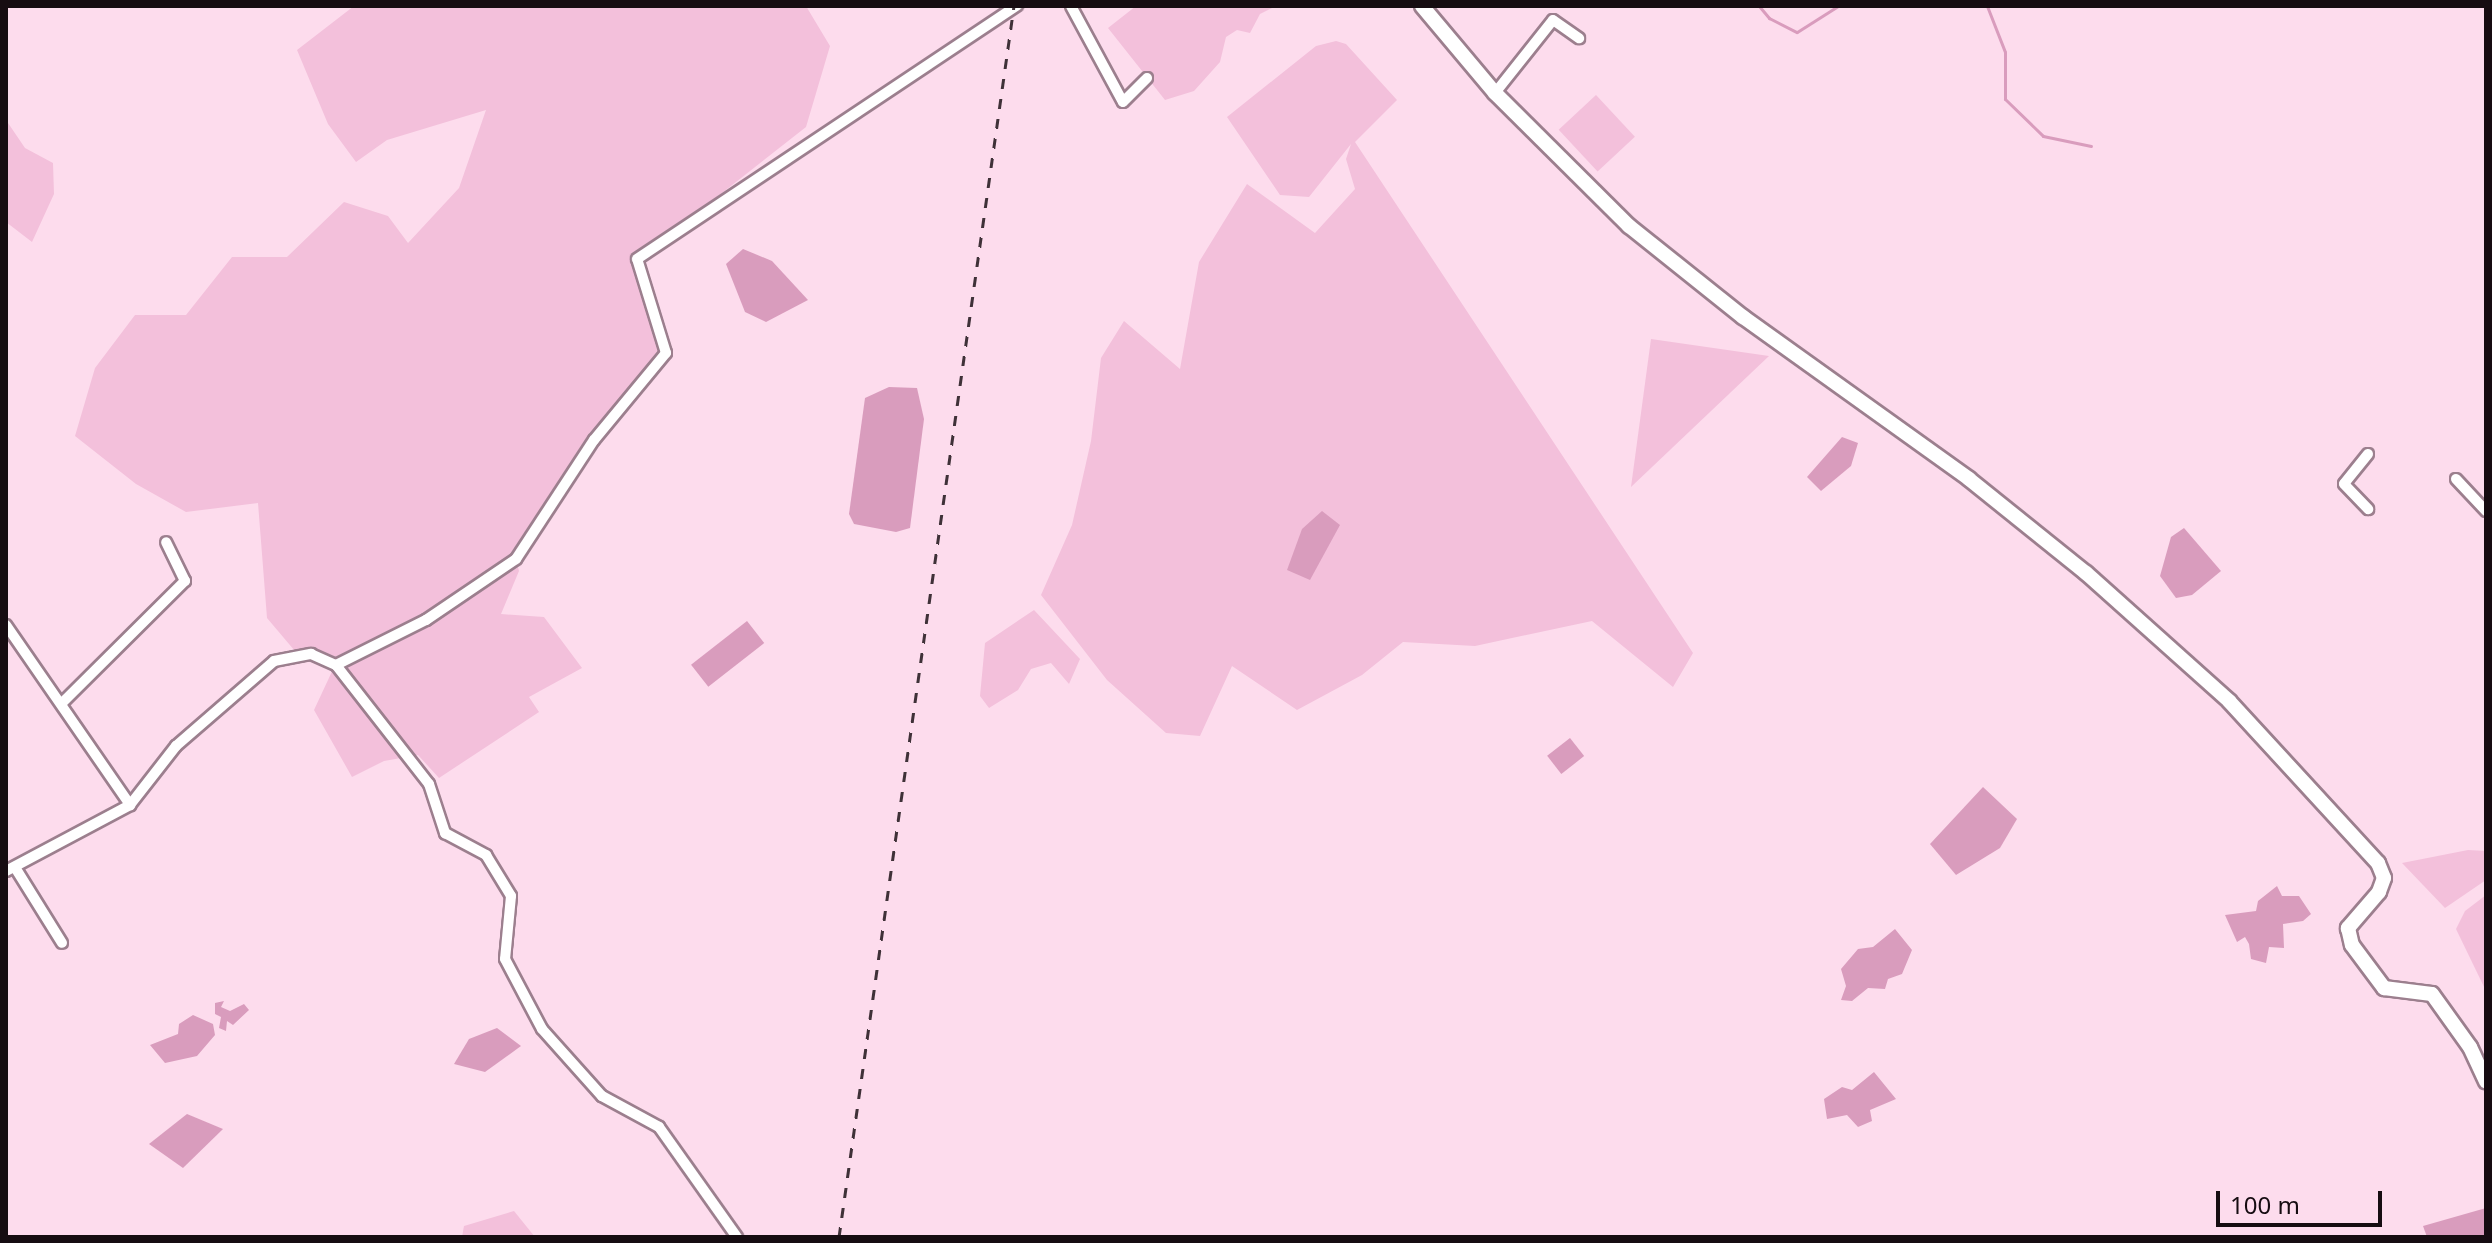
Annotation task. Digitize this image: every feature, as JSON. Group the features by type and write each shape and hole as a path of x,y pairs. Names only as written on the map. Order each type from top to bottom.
{"main road":[{"path":"1422,6 1495,93 1629,226 1743,317 1969,479 2086,573 2229,701 2378,863 2384,878 2379,892 2348,928 2352,945 2384,988 2432,994 2470,1047 2486,1081"}],"street":[{"path":"336,665 426,620 516,559 594,440 666,353 637,259 1017,6"},
{"path":"1071,6 1123,102 1147,78"},
{"path":"1495,93 1553,20 1579,38"},
{"path":"2368,454 2344,484 2368,509"},
{"path":"2456,479 2486,511"},
{"path":"63,702 185,581 166,542"},
{"path":"6,625 63,702 130,805"},
{"path":"62,943 11,870 130,805 176,746 274,661 311,654 336,665 429,784 445,833 486,855 511,896 505,959 542,1029 602,1096 659,1127 737,1237"}],"shaded area":[{"path":"354,6 806,6 830,46 806,127 638,259 666,353 516,559 519,571 501,614 544,617 582,668 529,697 539,712 439,778 418,755 384,761 352,777 314,710 335,665 300,657 267,618 258,503 186,512 136,484 75,436 95,368 135,315 186,315 232,257 287,257 344,202 388,216 408,243 459,188 486,110 387,140 356,162 328,124 297,50"},
{"path":"1136,6 1276,6 1260,14 1250,33 1237,30 1226,37 1220,62 1194,91 1165,100 1108,28"},
{"path":"1336,41 1346,44 1397,100 1355,142 1693,653 1673,687 1592,621 1475,646 1403,642 1362,675 1297,710 1232,666 1200,736 1166,733 1107,680 1041,595 1072,525 1091,441 1101,358 1124,321 1180,369 1199,262 1247,184 1315,233 1355,189 1346,159 1351,144 1309,197 1280,195 1227,117 1316,46"},
{"path":"1596,95 1635,137 1598,171 1559,130"},
{"path":"6,120 25,148 53,163 54,194 32,242 6,222"},
{"path":"743,249 772,261 808,300 766,322 745,312 726,264"},
{"path":"1651,339 1769,356 1631,487"},
{"path":"889,387 917,388 924,419 910,528 896,532 854,524 849,514 865,398"},
{"path":"1842,437 1858,443 1851,466 1821,491 1807,477"},
{"path":"1322,511 1340,525 1310,580 1287,570 1302,529"},
{"path":"2184,528 2221,571 2192,595 2176,598 2160,576 2171,537"},
{"path":"1034,610 1080,659 1069,684 1051,663 1031,669 1018,690 989,708 980,696 985,643"},
{"path":"747,621 764,643 708,687 691,665"},
{"path":"1570,738 1584,756 1561,774 1547,756"},
{"path":"1983,787 2017,819 2000,848 1956,875 1930,844"},
{"path":"2468,850 2486,851 2486,880 2445,908 2402,863"},
{"path":"2277,886 2282,896 2299,896 2311,914 2303,921 2283,924 2284,948 2269,947 2266,963 2251,959 2245,937 2237,942 2225,915 2256,911 2258,901"},
{"path":"2486,895 2486,991 2456,929 2465,911"},
{"path":"1895,929 1912,950 1902,974 1888,979 1885,989 1868,988 1852,1001 1841,1000 1846,986 1841,969 1858,949 1873,947"},
{"path":"224,1001 221,1007 230,1011 244,1004 249,1010 233,1025 227,1021 226,1031 219,1028 221,1017 215,1014 215,1003"},
{"path":"193,1015 213,1024 215,1035 197,1056 165,1063 150,1045 178,1034 179,1024"},
{"path":"497,1028 521,1046 485,1072 454,1064 469,1039"},
{"path":"1874,1072 1896,1099 1870,1110 1872,1121 1858,1127 1847,1115 1827,1119 1824,1099 1842,1087 1852,1090"},
{"path":"187,1114 223,1129 183,1168 149,1144"},
{"path":"2486,1208 2486,1237 2427,1237 2423,1226"},
{"path":"514,1211 535,1237 462,1237 464,1226"}],"waterway":[{"path":"1759,6 1769,18 1797,32 1838,6"},
{"path":"1987,6 2005,52 2005,99 2043,136 2091,146"}],"railway":[{"path":"839,1237 1014,6"}]}
